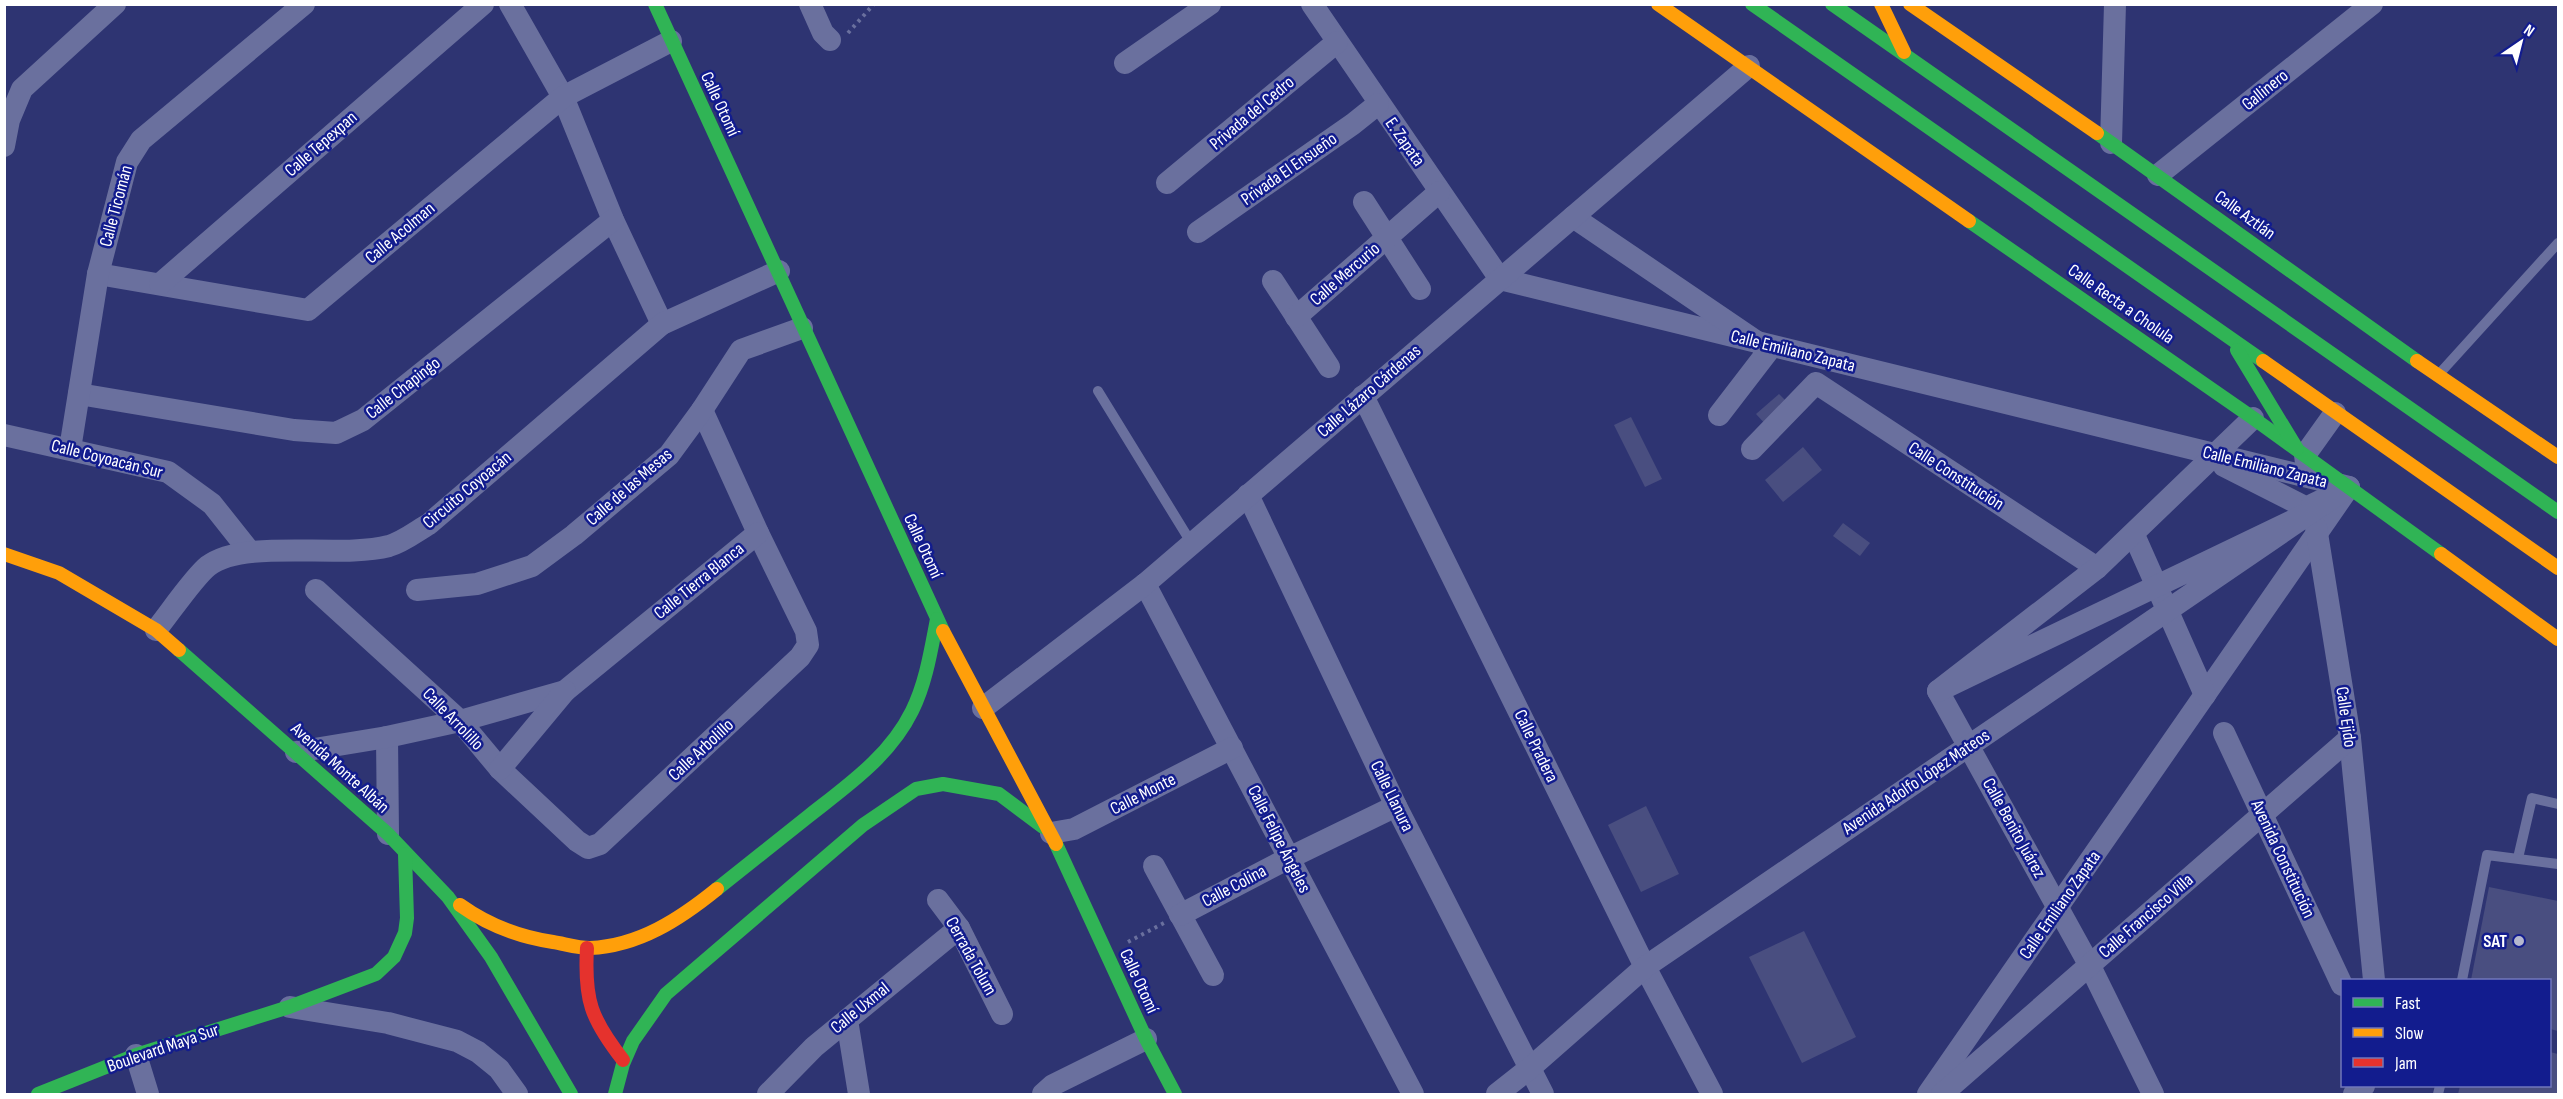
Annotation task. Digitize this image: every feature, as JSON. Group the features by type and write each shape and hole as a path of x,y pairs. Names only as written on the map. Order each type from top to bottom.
{"street":[{"path":"4,146 9,120 22,89 116,4"},
{"name":"Calle Ticomán","path":"70,449 98,274 127,162 141,140 304,4"},
{"name":"Calle Tepexpan","path":"160,284 483,4"},
{"path":"510,4 562,97 613,220 662,324"},
{"name":"Calle Otomí","path":"655,4 937,619 1051,833 1146,1039 1175,1095"},
{"path":"810,4 823,33 830,40"},
{"path":"1125,63 1210,4"},
{"name":"E. Zapata","path":"1312,4 1378,104 1500,279"},
{"name":"Calle Recta a Cholula","path":"1658,4 2253,418 2304,461"},
{"name":"Calle Recta a Cholula","path":"1752,4 2559,568"},
{"path":"1832,4 2559,512"},
{"path":"1881,4 1906,57"},
{"name":"Calle Aztlán","path":"1910,4 2158,175 2438,376 2559,457"},
{"name":"Gallinero","path":"2158,175 2372,4"},
{"path":"2111,143 2115,5"},
{"name":"Calle Acolman","path":"98,274 308,310 562,97 671,41"},
{"name":"Privada del Cedro","path":"1167,183 1337,42"},
{"name":"Calle Lázaro Cárdenas","path":"983,708 1145,584 1749,66"},
{"name":"Privada El Ensueño","path":"1198,232 1353,124 1378,104"},
{"name":"Calle Mercurio","path":"1329,367 1296,317 1439,192"},
{"path":"1364,202 1420,289"},
{"path":"1573,217 1763,346 1719,415"},
{"name":"Calle Chapingo","path":"79,394 294,430 336,433 363,420 613,220"},
{"name":"Circuito Coyoacán","path":"156,630 207,567 224,556 250,552 347,552 391,546 429,524 662,324 779,271"},
{"name":"Calle Emiliano Zapata","path":"1500,279 2214,457 2304,461 2349,487"},
{"path":"1273,281 1296,317"},
{"name":"Calle de las Mesas","path":"417,590 477,584 532,566 574,535 669,455 741,350 802,328"},
{"path":"2232,340 2304,461 2335,413"},
{"name":"Calle Constitución","path":"1752,449 1816,383 2097,568"},
{"name":"Calle Pradera","path":"1364,396 1645,967 1712,1095"},
{"name":"Calle Tierra Blanca","path":"500,770 565,691 758,533 702,410"},
{"path":"1938,691 2097,568 2134,535 2253,418"},
{"name":"Calle Coyoacán Sur","path":"4,435 168,472 212,504 250,552"},
{"path":"2214,457 2314,517"},
{"name":"Calle Ejido","path":"2304,461 2350,738 2374,979"},
{"path":"2349,487 2559,639"},
{"name":"Avenida Adolfo López Mateos","path":"1497,1095 1645,967 2168,611 2314,517 2349,487"},
{"name":"Calle Llanura","path":"1248,495 1396,806 1543,1095"},
{"name":"Calle Emiliano Zapata","path":"1928,1095 2205,695 2314,517"},
{"name":"Avenida Adolfo López Mateos","path":"1938,691 2156,586 2314,517"},
{"name":"Calle Arbolillo","path":"588,848 600,844 800,657 808,645 806,631 758,533"},
{"path":"2134,535 2205,695"},
{"name":"Avenida Monte Albán","path":"4,554 59,573 156,630 388,834 448,897 491,957 571,1095"},
{"name":"Calle Felipe Ángeles","path":"1145,584 1413,1095"},
{"name":"Calle Arrolillo","path":"316,591 460,720 500,770 577,841 588,848"},
{"path":"448,897 480,919 526,938 587,948 612,946 638,938 683,916 863,773 886,750 907,721 929,665 937,619"},
{"name":"Calle Tierra Blanca","path":"296,752 387,737 460,720 565,691"},
{"name":"Calle Benito Juárez","path":"1938,691 2090,966 2152,1095"},
{"name":"Avenida Constitución","path":"2224,733 2341,981"},
{"path":"387,737 388,834"},
{"name":"Calle Francisco Villa","path":"1942,1095 2350,738"},
{"name":"Calle Monte","path":"1051,833 1074,829 1232,748"},
{"path":"615,1095 623,1060 642,1023 666,994 863,825 916,789 943,784 999,794 1051,833"},
{"name":"Calle Colina","path":"1180,915 1396,806"},
{"name":"Boulevard Maya Sur","path":"39,1095 136,1055 289,1007 376,974 394,957 405,933 407,918 405,854"},
{"path":"1154,866 1213,975"},
{"name":"Cerrada Tolum","path":"938,900 959,928 1002,1014"},
{"name":"Calle Uxmal","path":"768,1095 813,1047 959,928"},
{"path":"587,948 584,983 587,1002 594,1021 623,1060"},
{"name":"Boulevard Maya Sur","path":"289,1007 388,1023 458,1041 478,1052 499,1069 517,1095"},
{"path":"847,1020 859,1095"},
{"path":"1043,1095 1053,1085 1146,1039"},
{"path":"136,1055 148,1095"}],"lane":[{"path":"2438,376 2559,243"},
{"path":"1098,391 1192,544"},
{"path":"2518,858 2532,798 2559,804"},
{"path":"2462,979 2487,855 2559,864"}],"path":[{"path":"830,40 844,37 874,4"},
{"name":"Calle Colina","path":"1107,954 1180,915"}],"building":[{"path":"1779,394 1790,405 1767,426 1756,414"},
{"path":"1631,417 1662,479 1645,487 1614,425"},
{"path":"1803,447 1822,470 1783,502 1765,480"},
{"path":"1843,523 1870,543 1860,556 1833,536"},
{"path":"1646,806 1679,874 1641,892 1608,825"},
{"name":"SAT","path":"2489,887 2558,901 2558,1031 2551,1029 2551,979 2471,979"},
{"path":"1804,931 1856,1037 1802,1063 1749,957"},
{"path":"2551,1052 2558,1054 2558,1094 2458,1094 2460,1087 2551,1087"}],"traffic: fast":[{"path":"655,4 943,631"},
{"path":"1752,4 2263,361"},
{"path":"1832,4 2558,512"},
{"path":"2097,133 2417,361"},
{"path":"1969,221 2253,418 2441,554"},
{"path":"2237,350 2297,449"},
{"path":"717,889 853,781 892,742 912,711 921,689 937,619"},
{"path":"179,650 388,834 448,897 491,957 571,1094"},
{"path":"615,1094 623,1064 633,1041 666,994 863,825 916,789 943,784 999,794 1043,827"},
{"path":"1056,844 1146,1039 1175,1094"},
{"path":"38,1094 136,1055 289,1007 376,974 394,957 405,933 407,918 405,854"}],"traffic: slow":[{"path":"1658,4 1969,221"},
{"path":"1881,4 1904,52"},
{"path":"1910,4 2097,133"},
{"path":"2263,361 2558,568"},
{"path":"2417,361 2558,457"},
{"path":"4,554 59,573 156,630 179,650"},
{"path":"2441,554 2558,639"},
{"path":"943,631 1056,844"},
{"path":"460,905 482,919 516,933 540,940 590,948 625,942 658,929 688,911 717,889"}],"traffic: jam":[{"path":"587,948 587,982 592,1008 603,1033 623,1060"}],"place":[{"name":"SAT","path":"2519,941"}]}
